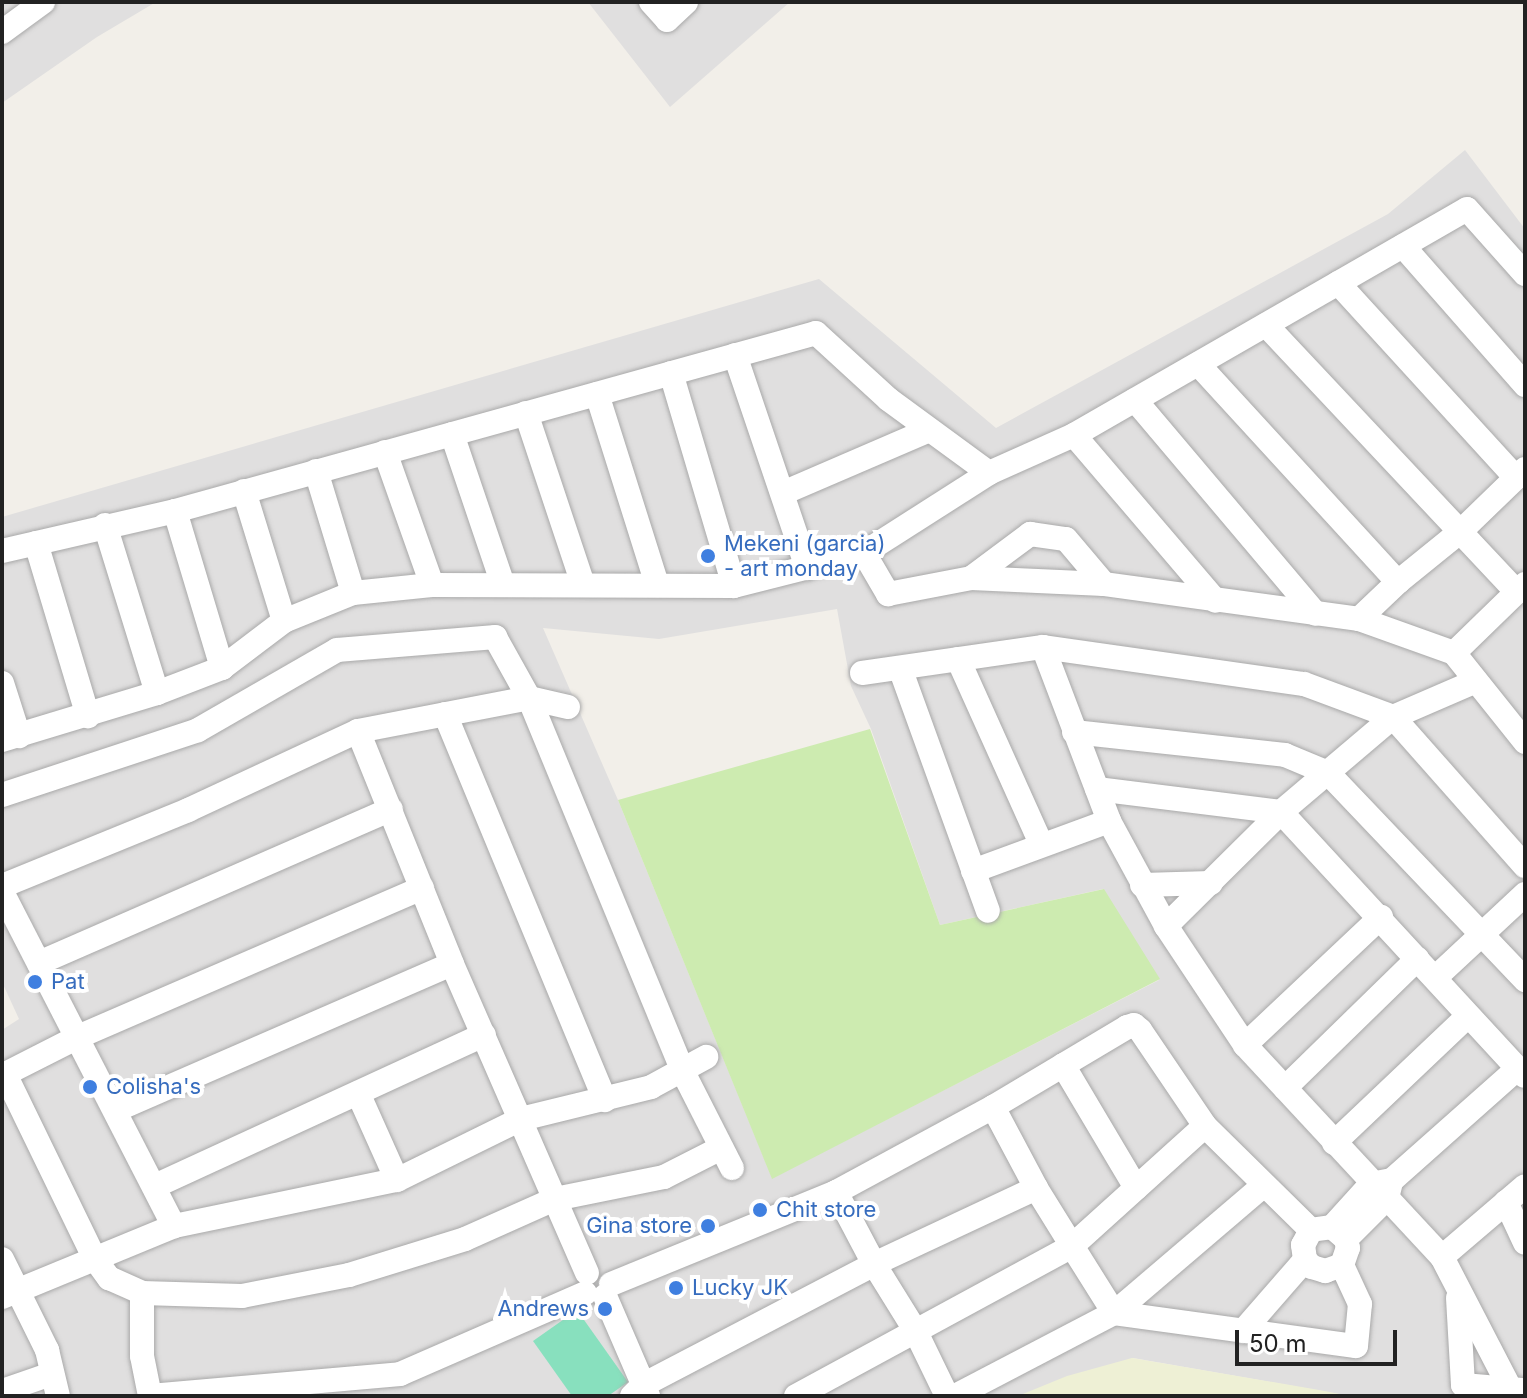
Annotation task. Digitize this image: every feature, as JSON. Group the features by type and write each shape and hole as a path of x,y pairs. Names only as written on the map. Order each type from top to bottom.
{"street":[{"path":"2,32 43,2"},
{"path":"651,2 667,20 686,2"},
{"path":"2,683 10,738 88,716 222,668 284,621 353,593 432,585 734,586 864,553 989,473 1074,435 1467,209 1525,274"},
{"path":"1403,246 1525,385"},
{"path":"1338,283 1521,473 1461,531 1398,582 1359,619"},
{"path":"1266,325 1461,531 1521,588 1454,653"},
{"path":"2,551 175,511 816,333 888,399 989,473"},
{"path":"735,355 807,568"},
{"path":"1198,364 1398,582"},
{"path":"671,373 734,586"},
{"path":"597,394 657,584"},
{"path":"1135,400 1316,614"},
{"path":"526,413 583,584"},
{"path":"783,493 929,430"},
{"path":"452,434 503,585"},
{"path":"1074,435 1216,601"},
{"path":"385,452 432,585"},
{"path":"316,471 353,593"},
{"path":"244,491 284,621"},
{"path":"175,511 222,668"},
{"path":"105,525 157,693"},
{"path":"971,578 1030,534 1066,539 1104,584"},
{"path":"36,543 88,716"},
{"path":"864,553 888,594 971,578 1104,584 1359,619 1454,653 1523,734"},
{"path":"2,795 198,730 337,650 495,637 529,698 682,1070 727,1158 664,1177 555,1199 465,1239 349,1275 242,1296 142,1293 109,1278 95,1259 5,1074 78,1037 422,888"},
{"path":"1043,647 1109,821 1166,926 1245,1045 1334,1143 1383,1187 1442,1257 1518,1391"},
{"path":"862,673 1043,647 1304,684 1393,717 1525,866"},
{"path":"958,659 1041,844"},
{"path":"900,668 988,911"},
{"path":"1166,926 1281,812 1393,717 1476,681"},
{"path":"174,1226 2,889 188,810 358,731 529,698 568,707"},
{"path":"445,714 605,1100"},
{"path":"358,731 452,964 641,1392 874,1264 1036,1188"},
{"path":"1074,732 1285,755 1328,773 1525,980"},
{"path":"1097,789 1281,812 1381,917 1521,1073 1330,1232 1303,1245 1305,1260 1312,1267 1325,1271 1342,1265"},
{"path":"39,963 391,809"},
{"path":"973,871 1109,821"},
{"path":"1142,885 1211,883"},
{"path":"1435,978 1525,894"},
{"path":"1245,1045 1381,917"},
{"path":"1285,1088 1417,959"},
{"path":"116,1110 452,964"},
{"path":"1334,1143 1468,1016"},
{"path":"142,1293 142,1356 150,1396 402,1385 597,1287 836,1192 993,1107 1134,1025 1205,1126 1264,1185 1348,1248 1342,1265 1360,1304 1356,1346 1114,1313 1036,1188 993,1107"},
{"path":"155,1186 484,1035"},
{"path":"11,1294 174,1226 397,1180 521,1119 651,1087 706,1057"},
{"path":"1063,1065 1136,1188"},
{"path":"358,1093 397,1180"},
{"path":"796,1396 1072,1246 1205,1126"},
{"path":"955,1396 1114,1313 1264,1185"},
{"path":"1442,1257 1525,1186"},
{"path":"836,1192 874,1264 915,1330 947,1396"},
{"path":"1506,1202 1525,1243"},
{"path":"2,1259 11,1294 47,1350 54,1385 2,1391"},
{"path":"1243,1331 1305,1260"},
{"path":"1457,1288 1463,1385 1518,1391"}],"shaded area":[{"path":"2,2 156,2 97,37 2,103"},
{"path":"588,2 790,2 670,107"},
{"path":"1465,150 1525,229 1525,1396 1350,1396 1133,1358 1028,1396 2,1396 2,1030 19,1019 2,982 2,517 819,279 996,428 1388,214","holes":["837,609 851,686 871,729 940,925 1103,889 1159,980 772,1178 618,800 543,628 659,639"]}],"green space":[{"path":"870,729 940,925 1104,889 1160,979 772,1179 618,800"},
{"path":"577,1310 628,1382 608,1396 572,1396 533,1341"},
{"path":"1132,1358 1350,1396 1018,1396 1067,1376"}],"place":[{"name":"Mekeni (garcia) - art monday","path":"708,556"},
{"name":"Pat","path":"35,982"},
{"name":"Colisha's","path":"90,1087"},
{"name":"Chit store","path":"760,1210"},
{"name":"Gina store","path":"708,1226"},
{"name":"Lucky JK","path":"676,1288"},
{"name":"Andrews","path":"605,1309"}]}
